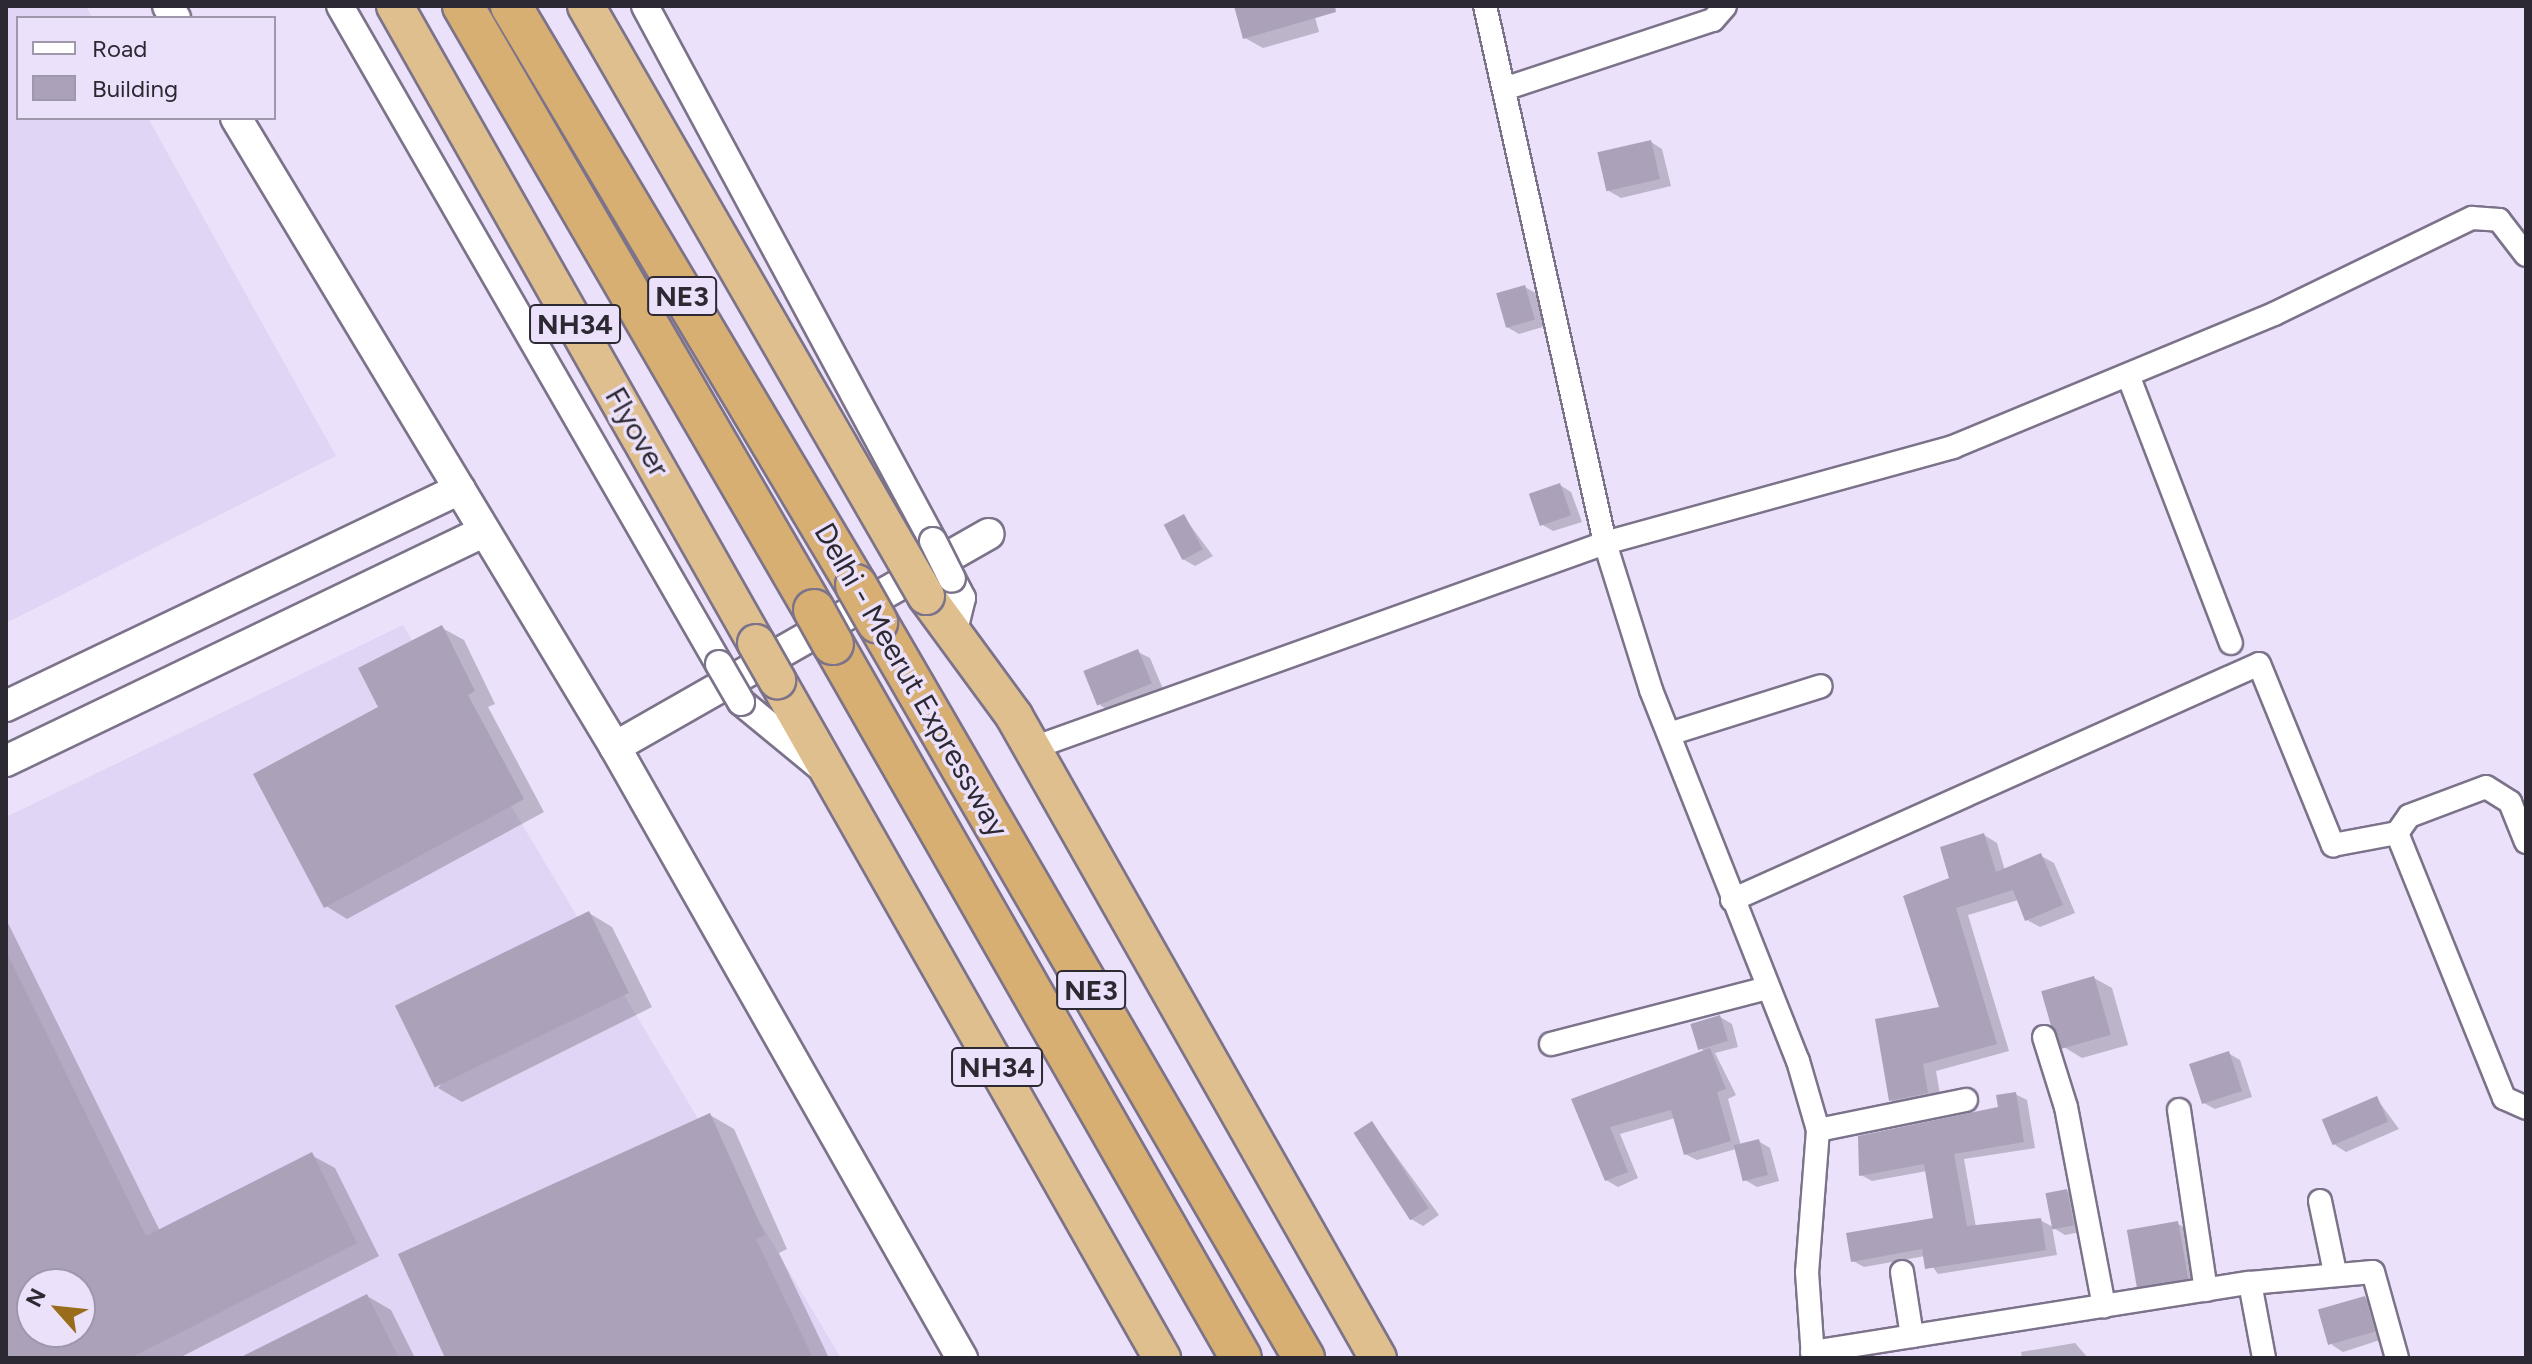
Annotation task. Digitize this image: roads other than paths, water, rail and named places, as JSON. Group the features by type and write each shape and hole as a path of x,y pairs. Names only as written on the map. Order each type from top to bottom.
{"highway":[{"name":"Flyover","path":"395,6 831,775"},
{"name":"Delhi - Meerut Expressway","path":"463,6 814,610 1241,1358"},
{"name":"Delhi - Meerut Expressway","path":"511,6 856,585 1304,1358"},
{"path":"586,6 939,587 952,638 1033,748 1378,1358"},
{"name":"NH34","path":"831,775 1162,1358"}],"main road":[{"path":"237,120 615,747 962,1358"},
{"path":"6,706 460,489"},
{"path":"6,761 485,531"},
{"path":"615,747 988,534"}],"street":[{"path":"340,6 741,702 831,775"},
{"path":"645,6 933,541 939,587"},
{"path":"1485,6 1605,543 1669,734 1768,988 1818,1130 1807,1272 1813,1355 1912,1336 2364,1268 2380,1280 2397,1358"},
{"path":"1504,89 1713,20 1725,6"},
{"path":"1033,748 1605,543 1953,447 2128,375 2472,218 2499,220 2526,255"},
{"path":"2128,375 2231,643"},
{"path":"1732,900 2259,664 2333,845 2397,833 2409,816 2486,787 2510,802 2526,842"},
{"path":"1669,734 1821,686"},
{"path":"2397,833 2497,1085 2510,1106 2526,1108"},
{"path":"1551,1044 1768,988"},
{"path":"2044,1037 2066,1107 2104,1306"},
{"path":"1818,1130 1966,1100"},
{"path":"2179,1110 2206,1290"},
{"path":"2320,1201 2335,1272"},
{"path":"1902,1272 1912,1336"},
{"path":"2250,1283 2264,1358"}]}
